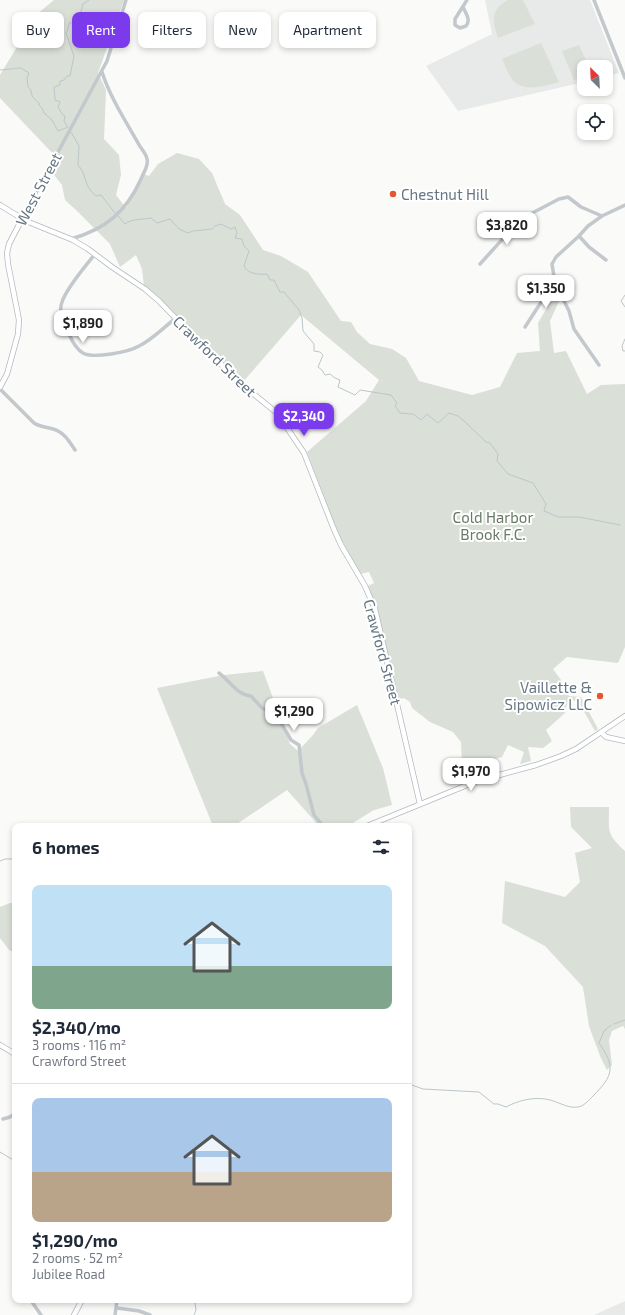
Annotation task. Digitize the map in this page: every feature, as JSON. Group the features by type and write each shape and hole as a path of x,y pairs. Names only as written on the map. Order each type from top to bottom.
{"street":[{"name":"West Street","path":"0,388 7,374 18,334 19,320 8,264 7,253 10,242 102,72 112,49 126,0"},
{"path":"463,7 468,18 468,22 464,28 460,28 455,24 455,20 467,0"},
{"path":"594,0 625,78"},
{"path":"70,240 91,232 109,222 121,212 134,194 148,162 146,155 139,146 108,90 102,72"},
{"path":"480,264 509,232 515,222 559,199 568,197 580,207 602,216"},
{"name":"Crawford Street","path":"0,205 22,219 70,240 95,254 149,292 244,387 277,413 304,453 332,527 364,583 375,609 420,804"},
{"path":"599,365 574,329 568,311 555,283 552,267 554,259 588,226 602,216 625,205"},
{"path":"579,236 589,247 606,260"},
{"path":"95,254 70,288 61,306 61,314 73,343 81,352 91,356 133,349 147,342 176,318"},
{"path":"526,327 546,293 555,283"},
{"path":"0,388 34,423 41,427 54,429 61,433 75,450"},
{"path":"219,673 240,693 245,696 251,696 262,708 277,716 284,731 291,740 300,745 302,773 314,815 321,823"},
{"path":"374,823 477,781 536,765 561,756 576,749 625,716"},
{"path":"601,732 606,737 625,741"},
{"path":"0,1044 12,1052"},
{"path":"3,1119 12,1115"},
{"path":"33,1303 40,1315"},
{"path":"74,1315 80,1303"},
{"path":"115,1315 117,1303"},
{"path":"116,1308 139,1311 150,1315"}],"shaded area":[{"path":"485,0 590,0 619,73 613,74 613,60 577,60 577,84 458,111 426,66 492,34"},
{"path":"625,1301 625,1315 594,1315"}],"green space":[{"name":"Cold Harbor Brook F.C.","path":"54,0 124,0 120,12 72,12 72,48 107,48 98,73 106,90 104,139 119,155 121,175 116,195 126,208 143,174 149,176 158,164 177,153 199,159 212,173 225,204 240,215 263,250 281,256 308,272 341,321 351,322 357,332 370,344 392,349 406,358 419,381 472,395 500,387 517,353 540,351 538,323 556,292 560,299 550,321 554,353 566,351 587,394 601,385 625,384 625,647 618,663 567,657 553,669 561,680 569,696 581,697 598,729 595,731 578,701 568,700 565,713 546,730 552,741 543,748 528,747 531,761 520,764 524,752 508,745 502,757 495,759 498,770 491,772 490,766 462,765 461,742 453,732 430,722 412,708 410,702 404,698 398,700 378,612 368,586 374,583 369,572 360,574 338,533 307,452 366,401 379,380 301,315 243,382 144,286 142,269 136,255 120,267 110,244 65,200 62,185 51,171 57,158 0,98 0,75 16,48 64,48 64,12 39,12"},
{"path":"508,0 523,0 535,24 498,38 494,26 495,12"},
{"path":"541,43 559,82 534,87 522,86 516,83 512,79 502,59"},
{"path":"579,45 586,60 577,60 577,79 574,80 562,51"},
{"path":"263,671 290,744 298,751 318,728 357,705 383,768 392,805 374,810 353,823 316,823 287,790 238,823 212,823 157,688 224,675"},
{"path":"570,807 609,807 610,832 614,840 625,851 625,1029 623,1026 612,1031 609,1040 612,1065 607,1070 589,1026 583,987 545,946 502,923 505,881 565,897 580,882 575,853 592,848 571,827"},
{"path":"12,903 12,951 10,951 0,938 0,907"}],"waterway":[{"path":"0,70 21,68 29,73 27,78 28,87 44,113 52,120 58,131 68,127 64,121 65,116 58,107 60,102 55,100 54,87 60,85 60,81 64,80 67,76 70,76 74,56 66,33 69,23 78,22 83,4 89,0"},
{"path":"71,132 79,146 78,165 89,188 96,196 101,195 115,213"},
{"path":"118,216 125,224 131,221 151,218 157,223 170,219 179,229 188,233 212,229 221,224 231,229 235,227 237,233 235,238 242,239 244,246 249,251 244,266 248,271 267,274 270,280 274,280 280,292 284,292 299,310 302,318 303,331 314,344 314,351 320,352 323,355 318,367 325,375 330,374 340,380 338,387 355,395 360,390 391,395 397,403 395,406 400,413 413,414 421,420 427,414 438,423 449,413 458,416 486,442 490,443 498,454 497,461 508,474 533,483 546,504 544,511 558,517 579,517 620,525"},
{"path":"625,295 621,301 625,307"},
{"path":"625,339 622,346 623,351 625,351"},
{"path":"0,861 12,859"},
{"path":"614,1024 625,1020"},
{"path":"412,1085 423,1089 479,1092 494,1104 506,1107 525,1100 535,1099 549,1100 570,1107 580,1106 586,1103 600,1089 608,1077 610,1065 599,1043 604,1031 611,1025"},
{"path":"0,1152 12,1159"},
{"path":"194,1315 196,1310 195,1303"}],"place":[{"name":"Chestnut Hill","path":"393,194"},
{"name":"Vaillette & Sipowicz LLC","path":"600,696"}]}
